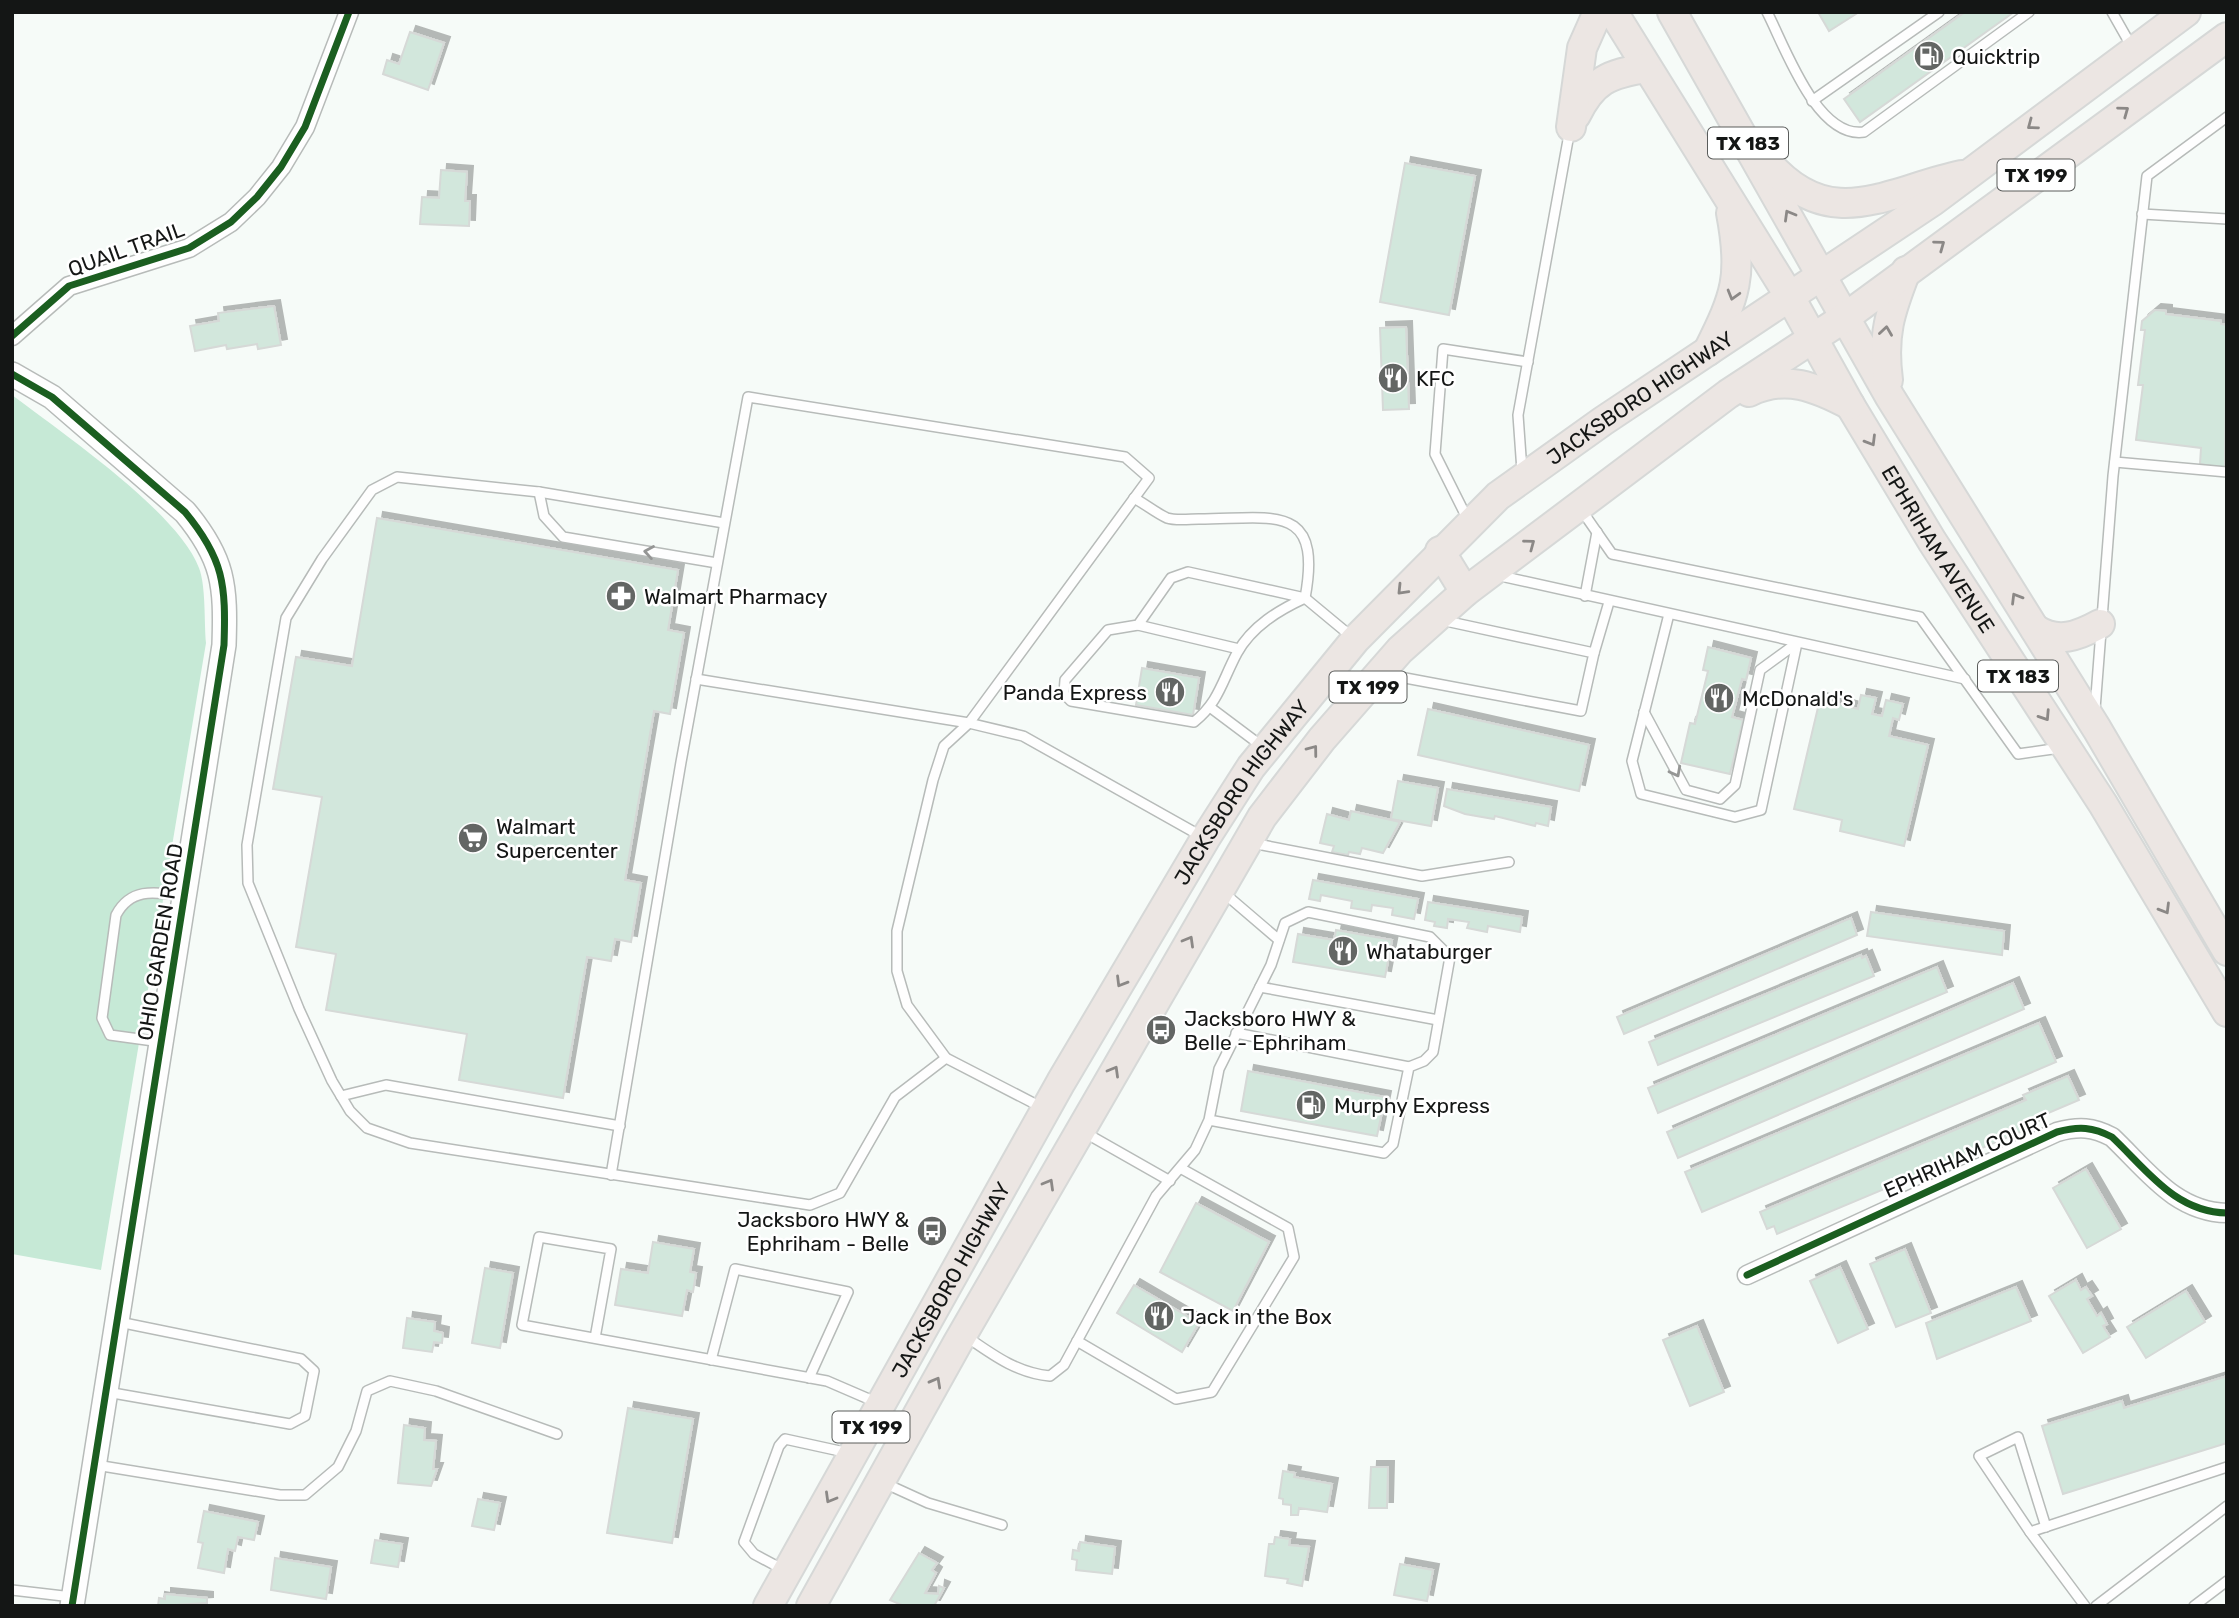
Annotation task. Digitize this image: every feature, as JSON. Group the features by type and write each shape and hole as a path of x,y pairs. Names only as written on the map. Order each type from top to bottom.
{"main road":[{"path":"1571,127 1582,48 1598,12"},
{"name":"TX 183","path":"1613,12 1790,297"},
{"name":"TX 183","path":"1672,12 1823,275"},
{"name":"JACKSBORO HIGHWAY","path":"768,1606 883,1405 1046,1109 1205,839 1265,748 1355,639 1440,551 1523,479 1933,201 2186,12"},
{"name":"JACKSBORO HIGHWAY","path":"813,1605 963,1334 1262,817 1322,738 1400,650 1465,592 1728,394 1847,316 1908,268 2227,37"},
{"path":"1571,127 1588,92 1615,74 1646,68"},
{"path":"1742,132 1781,177 1802,191 1830,202 1847,205 1868,202 1921,184 1969,174"},
{"path":"1706,353 1730,307 1736,287 1737,242 1730,203"},
{"path":"1890,397 1884,349 1888,315 1908,268"},
{"name":"EPHRIHAM AVENUE","path":"1823,275 1890,397 2097,729 2220,940"},
{"name":"EPHRIHAM AVENUE","path":"1790,297 1850,405 1986,628 2103,804 2227,1012"},
{"path":"1659,446 1767,384 1801,384 1823,390 1850,405"},
{"path":"1440,551 1465,592"},
{"path":"2035,629 2045,635 2060,638 2081,635 2101,624"},
{"path":"2065,747 2086,751 2097,757 2197,920 2220,940"},
{"path":"1046,1109 1081,1130"}],"street":[{"name":"QUAIL TRAIL","path":"12,336 69,286 189,248 231,222 257,197 281,167 305,127 349,12"},
{"name":"OHIO GARDEN ROAD","path":"12,374 52,397 185,512 202,532 220,566 226,603 224,645 73,1602"},
{"name":"EPHRIHAM COURT","path":"1747,1275 2057,1132 2077,1127 2098,1129 2112,1137 2185,1205 2203,1211 2227,1213"}],"lane":[{"path":"1768,12 1812,102 1843,131 1864,132 2029,12"},
{"path":"1812,102 1939,12"},
{"path":"2112,12 2134,51"},
{"path":"2097,729 2094,701 2115,462 2147,176 2227,117"},
{"path":"1523,479 1518,415 1571,127"},
{"path":"2142,214 2227,219"},
{"path":"1470,523 1435,454 1443,349 1528,362"},
{"path":"611,1175 696,679 748,397 1125,457 1149,478 969,723 944,746 897,931 897,971 907,1005 928,1037 946,1058 1046,1109"},
{"path":"2115,462 2227,472"},
{"path":"724,523 539,492 397,477 372,490 322,559 286,618 247,845 248,883 299,1009 341,1096 350,1111 366,1128 410,1143 810,1205 840,1193 895,1097 946,1058"},
{"path":"539,492 544,516 563,537 717,563"},
{"path":"1135,498 1169,519 1275,519 1294,524 1304,536 1311,563 1305,597"},
{"path":"1580,508 1612,554 1920,617 2018,754 2065,747"},
{"path":"1585,596 1597,532"},
{"path":"1138,625 1171,578 1188,572 1305,597 1355,639"},
{"path":"1491,573 1609,602 1965,680"},
{"path":"1239,649 1138,625 1108,630 1065,680 1064,694 1071,701 1194,722 1211,708 1239,649 1271,614 1305,597"},
{"path":"1379,674 1581,711 1609,602"},
{"path":"1669,614 1632,761 1641,794 1734,817 1760,810 1797,643"},
{"path":"1436,618 1594,653"},
{"path":"1644,712 1686,790 1720,799 1735,785 1760,670 1797,643"},
{"path":"696,679 969,723 1023,736 1205,839"},
{"path":"1211,708 1265,748"},
{"path":"1247,842 1422,876 1509,862"},
{"path":"1219,889 1279,940"},
{"path":"162,1042 110,1035 102,1018 116,915 123,902 145,891 185,896"},
{"path":"963,1334 1003,1361 1030,1374 1050,1376 1064,1365 1156,1196 1182,1169 1195,1150 1209,1120 1219,1069 1236,1033 1260,987 1285,923 1308,912 1430,937 1450,957 1433,1052 1424,1061 1409,1067 1236,1033"},
{"path":"1260,987 1438,1020"},
{"path":"1209,1120 1384,1153 1393,1144 1409,1067"},
{"path":"341,1096 386,1085 620,1126"},
{"path":"1081,1130 1170,1181"},
{"path":"1077,1341 1176,1399 1212,1392 1294,1257 1288,1228 1182,1169"},
{"path":"594,1338 611,1249 539,1237 522,1325 827,1381 883,1405"},
{"path":"711,1360 735,1269 848,1292 810,1378"},
{"path":"106,1392 290,1424 305,1416 314,1371 301,1359 117,1322"},
{"path":"94,1465 281,1495 305,1495 338,1467 356,1431 367,1391 390,1381 436,1391 556,1434"},
{"path":"2046,1527 2018,1437 1979,1456 2030,1532 2085,1606"},
{"path":"787,1572 754,1554 744,1542 779,1446 785,1439 823,1445 855,1455"},
{"path":"2030,1532 2227,1467"},
{"path":"881,1481 928,1503 1002,1525"},
{"path":"2096,1606 2227,1506"},
{"path":"2193,1606 2227,1581"},
{"path":"12,1590 73,1602"}],"green space":[{"path":"12,395 88,452 168,523 187,546 199,568 204,594 206,643 101,1270 12,1254"}],"building":[{"path":"1818,12 1859,12 1829,31"},
{"name":"Quicktrip","path":"1965,12 2014,12 1860,122 1844,99"},
{"path":"410,32 444,43 428,90 383,74 387,60 399,64"},
{"path":"1405,163 1475,176 1449,315 1380,302"},
{"path":"441,170 467,172 465,201 470,201 469,226 420,224 422,197 439,198"},
{"path":"274,306 281,345 258,349 257,344 227,349 226,345 195,351 190,326 219,321 218,313"},
{"path":"2155,310 2166,311 2166,314 2221,321 2221,324 2227,325 2225,468 2200,464 2201,448 2136,440 2143,385 2138,385 2145,330 2141,330 2142,321"},
{"path":"1406,327 1409,409 1383,410 1380,328"},
{"name":"Walmart Supercenter","path":"377,518 678,570 668,630 684,633 670,714 654,711 625,880 641,883 631,942 615,939 611,961 587,957 563,1098 459,1080 467,1034 326,1010 336,954 296,947 322,797 273,789 296,657 352,666"},
{"name":"McDonald's","path":"1708,647 1751,658 1746,680 1742,679 1732,717 1743,720 1730,774 1681,763 1690,723 1695,724 1708,671 1703,670"},
{"path":"1142,668 1199,678 1193,715 1136,705"},
{"path":"1861,695 1876,698 1872,714 1882,716 1886,700 1903,704 1899,720 1893,718 1889,736 1928,745 1904,846 1840,831 1842,820 1794,809 1820,699 1858,709"},
{"path":"1428,709 1589,745 1579,791 1418,755"},
{"path":"1398,781 1438,788 1431,826 1391,819"},
{"path":"1447,789 1551,807 1548,826 1536,823 1535,826 1495,816 1494,819 1465,814 1444,806"},
{"path":"1351,811 1400,822 1383,853 1362,848 1360,854 1349,852 1348,855 1332,852 1334,846 1320,843 1327,814 1349,820"},
{"path":"1313,880 1418,899 1414,919 1392,915 1393,908 1372,905 1371,911 1351,908 1352,901 1321,895 1320,901 1309,899"},
{"path":"1428,902 1522,917 1520,932 1488,926 1487,932 1467,928 1469,922 1448,919 1447,928 1434,926 1435,922 1425,920"},
{"path":"1871,912 2004,931 2002,955 1867,936"},
{"path":"1851,918 1857,935 1624,1034 1617,1017"},
{"name":"Whataburger","path":"1336,930 1392,940 1385,977 1293,962 1298,934 1334,940"},
{"path":"1861,955 1862,958 1866,956 1874,976 1658,1065 1649,1042"},
{"path":"1937,967 1947,992 1658,1113 1648,1088"},
{"path":"2013,983 2024,1009 1678,1158 1667,1132"},
{"path":"2039,1023 2056,1062 1702,1212 1685,1172"},
{"path":"1248,1071 1385,1097 1377,1136 1241,1111"},
{"path":"2068,1076 2079,1100 2034,1119 2037,1125 1777,1234 1774,1226 1767,1229 1760,1212 2026,1100 2023,1095"},
{"path":"2086,1169 2121,1229 2087,1248 2053,1188"},
{"path":"1196,1203 1269,1242 1233,1311 1160,1272"},
{"path":"653,1242 694,1249 690,1272 696,1273 693,1292 687,1290 682,1316 615,1305 621,1269 648,1273"},
{"path":"1905,1249 1931,1313 1896,1327 1870,1264"},
{"path":"1840,1267 1868,1329 1838,1343 1810,1281"},
{"path":"485,1268 513,1273 500,1348 472,1343"},
{"path":"2076,1280 2081,1290 2086,1287 2092,1296 2087,1299 2097,1316 2101,1313 2107,1324 2103,1326 2110,1337 2083,1353 2049,1296"},
{"path":"1134,1285 1199,1323 1182,1352 1117,1313"},
{"path":"2016,1287 2031,1321 1937,1359 1926,1323"},
{"path":"2186,1291 2205,1322 2146,1358 2127,1327"},
{"path":"407,1318 435,1322 434,1331 443,1333 442,1343 434,1342 432,1352 403,1348"},
{"path":"1697,1326 1724,1392 1690,1406 1663,1340"},
{"path":"2227,1376 2227,1443 2063,1494 2042,1426 2122,1401 2124,1408"},
{"path":"628,1408 693,1419 672,1543 607,1533"},
{"path":"404,1425 425,1428 424,1440 436,1441 433,1469 437,1469 431,1486 398,1483"},
{"path":"1371,1467 1388,1467 1387,1508 1369,1508"},
{"path":"1283,1471 1295,1473 1294,1477 1332,1484 1327,1512 1299,1508 1298,1515 1291,1515 1291,1505 1283,1504 1283,1499 1279,1498"},
{"path":"478,1499 500,1503 494,1530 472,1526"},
{"path":"204,1511 258,1522 254,1540 238,1537 235,1551 228,1549 224,1573 198,1568 203,1543 198,1542"},
{"path":"1275,1537 1290,1539 1289,1545 1309,1547 1302,1586 1287,1583 1288,1579 1265,1576 1269,1544 1274,1544"},
{"path":"375,1540 402,1544 398,1567 371,1563"},
{"path":"1080,1542 1115,1547 1112,1574 1076,1570 1077,1560 1072,1559 1073,1550 1079,1551"},
{"path":"919,1553 937,1563 932,1570 936,1573 925,1593 938,1594 939,1586 944,1588 934,1606 904,1606 890,1600"},
{"path":"275,1558 331,1567 326,1599 271,1590"},
{"path":"1400,1564 1433,1570 1427,1601 1394,1595"},
{"path":"165,1594 207,1598 207,1603 158,1606 159,1598 165,1599"}],"cycle path":[{"path":"12,336 69,286 189,248 231,222 257,197 281,167 305,127 349,12"},
{"path":"12,374 52,397 185,512 208,544 215,559 223,589 224,606 224,645 72,1606"},
{"path":"1747,1275 2057,1132 2072,1129 2092,1129 2112,1137 2150,1175 2177,1197 2209,1211 2227,1213"}],"place":[{"name":"Quicktrip","path":"1929,56"},
{"name":"KFC","path":"1393,378"},
{"name":"Walmart Pharmacy","path":"621,596"},
{"name":"Panda Express","path":"1170,692"},
{"name":"McDonald's","path":"1719,698"},
{"name":"Walmart Supercenter","path":"473,838"},
{"name":"Whataburger","path":"1343,951"},
{"name":"Jacksboro HWY & Belle - Ephriham","path":"1161,1030"},
{"name":"Murphy Express","path":"1311,1105"},
{"name":"Jacksboro HWY & Ephriham - Belle","path":"932,1231"},
{"name":"Jack in the Box","path":"1159,1316"}]}
